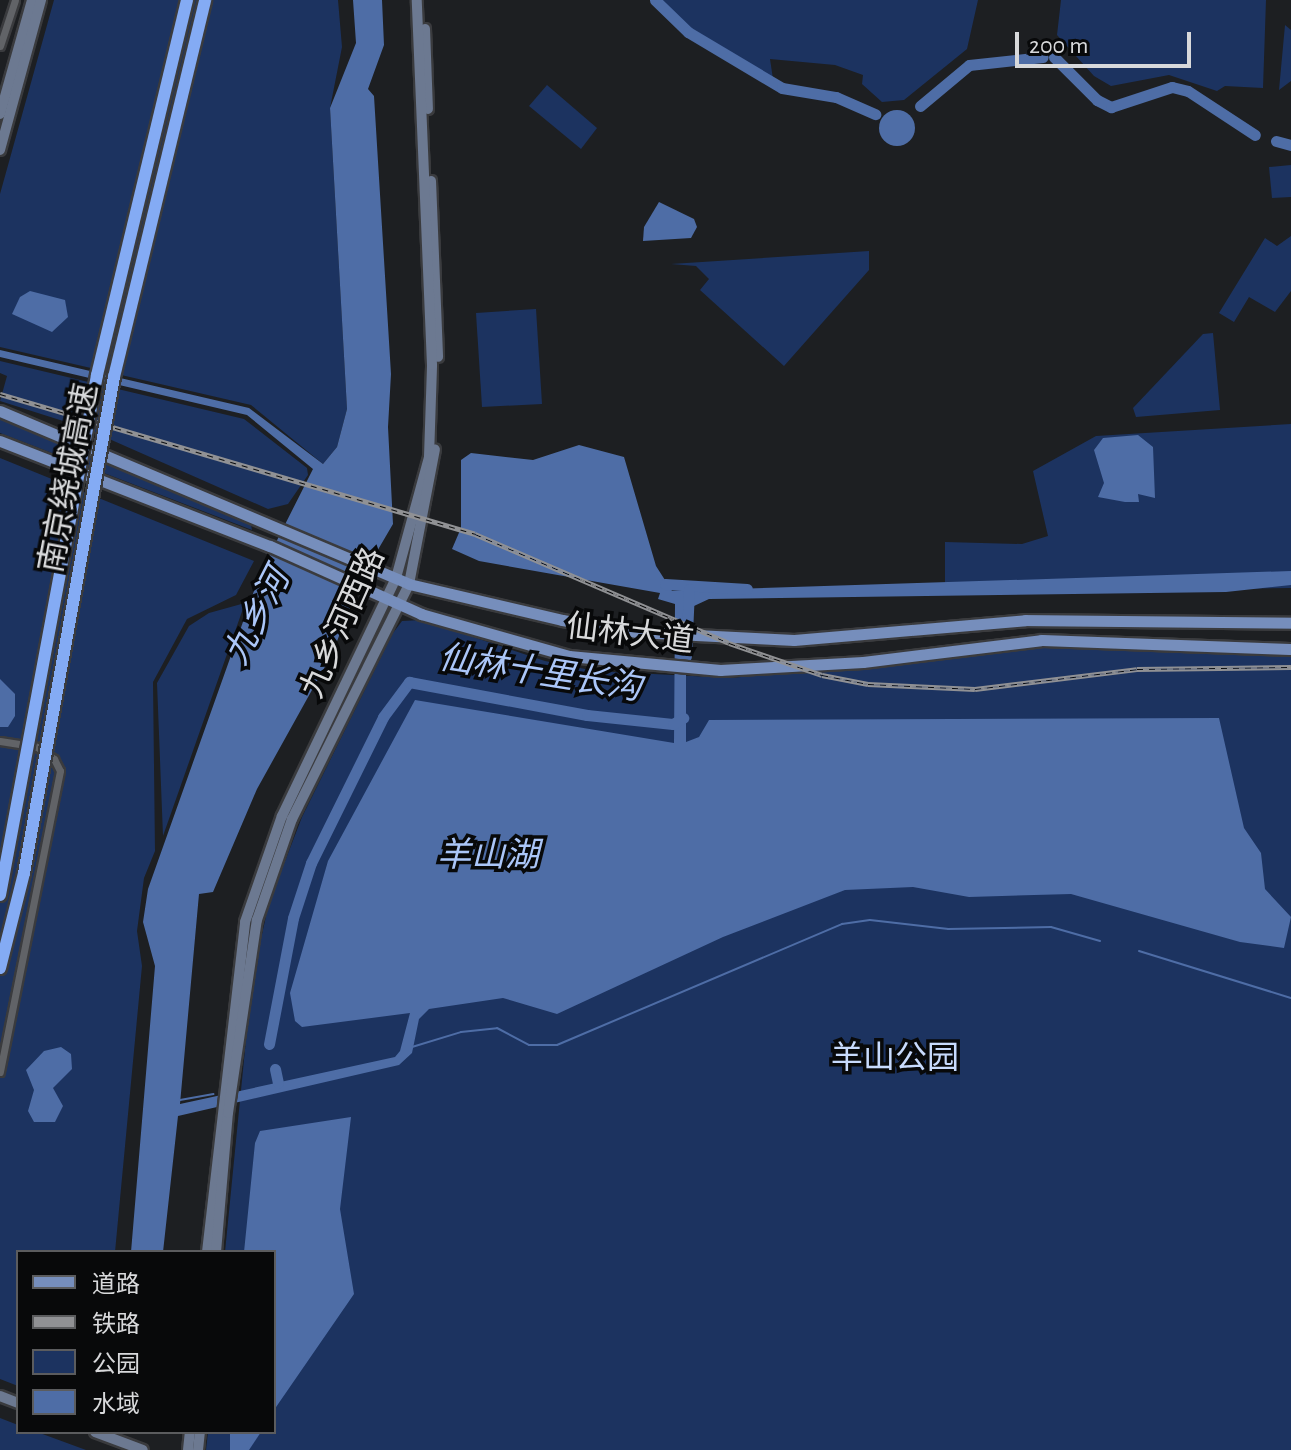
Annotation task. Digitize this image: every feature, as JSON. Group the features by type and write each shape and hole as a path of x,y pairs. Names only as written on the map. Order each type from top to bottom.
{"highway":[{"name":"南京绕城高速","path":"0,895 97,375 187,0"},
{"name":"南京绕城高速","path":"0,968 24,873 114,377 205,0"}],"main road":[{"path":"0,114 32,0"},
{"path":"0,150 7,92 41,0"},
{"name":"九乡河西路","path":"207,1250 246,917 282,816 396,578 429,457 431,396 417,0"},
{"name":"九乡河西路","path":"230,1068 257,920 292,819 409,584 435,460 439,365 424,0"},
{"name":"仙林大道","path":"0,411 279,525 409,584 562,620 695,636 794,640 1102,617 1291,623"},
{"name":"仙林大道","path":"0,441 270,546 399,605 466,629 569,656 693,669 808,667 1041,640 1291,649"},
{"name":"九乡河西路","path":"216,1250 224,1114"},
{"path":"100,1434 143,1450"}],"street":[{"path":"0,46 15,0"},
{"path":"0,741 37,747 54,759 60,771 0,1072"}],"green space":[{"path":"54,0 338,0 342,47 330,108 347,409 337,447 323,464 251,405 0,347 0,194"},
{"path":"658,0 978,0 967,49 904,100 882,102 862,84 863,75 835,65 770,59 773,79 686,25"},
{"path":"1061,0 1266,0 1263,88 1225,86 1217,91 1169,75 1111,86 1094,76 1057,35"},
{"path":"1285,25 1291,30 1291,81 1279,90"},
{"path":"547,85 597,128 581,149 529,106"},
{"path":"1291,165 1291,197 1272,198 1269,167"},
{"path":"1291,236 1291,291 1275,312 1249,297 1234,322 1219,313 1265,238 1277,246"},
{"path":"869,251 869,270 784,366 700,290 709,279 696,266 671,264"},
{"path":"536,309 542,404 482,407 476,313"},
{"path":"1213,333 1220,410 1136,417 1133,408 1203,334"},
{"path":"0,361 244,419 307,468 308,475 288,504 268,509 82,427 0,401 7,376 0,373"},
{"path":"0,418 250,519 252,530 0,433"},
{"path":"1291,424 1291,588 945,594 945,542 1022,544 1048,536 1033,471 1096,436"},
{"path":"0,458 254,561 236,595 187,619 153,682 155,851 144,878 137,931 142,966 115,1250 16,1250 16,1385 0,1379"},
{"path":"245,603 163,836 157,683 189,626 209,613"},
{"name":"羊山公园","path":"422,620 545,661 595,671 731,678 1039,647 1291,653 1291,1450 206,1450 208,1434 276,1434 276,1250 225,1250 252,979 269,903 302,817 393,633 402,621"},
{"path":"0,1418 16,1424 16,1434 42,1434 86,1450 0,1450"}],"water":[{"name":"羊山湖","path":"353,0 382,0 384,45 368,89 374,96 391,374 388,427 393,524 362,577 332,654 257,789 213,892 199,894 180,1104 395,1057 400,1051 410,1013 302,1027 295,1021 290,993 328,861 415,700 674,743 675,604 658,599 660,593 479,561 452,549 461,528 461,460 471,453 533,460 579,445 624,457 656,566 672,591 1291,571 1291,585 1226,592 709,599 694,606 686,621 686,742 699,737 709,720 1219,718 1244,828 1261,853 1265,889 1291,917 1284,948 1240,942 1071,894 969,897 913,887 845,890 723,937 557,1014 503,998 429,1009 419,1019 412,1053 399,1065 178,1116 163,1250 131,1250 155,966 143,922 148,889 260,574 313,469 247,415 0,357 0,350 249,408 323,464 337,447 347,409 330,108 356,43"},
{"path":"897,110 910,115 915,128 910,141 897,146 884,141 879,128 884,115"},
{"path":"659,202 694,219 697,227 691,238 643,241 644,227"},
{"path":"30,291 65,300 68,317 52,332 12,314 20,297"},
{"path":"1138,435 1153,447 1155,498 1138,494 1139,502 1125,502 1098,497 1104,483 1094,450 1103,438"},
{"path":"0,679 15,694 15,716 8,727 0,727"},
{"path":"61,1047 71,1054 72,1069 53,1088 63,1106 55,1122 34,1122 28,1111 34,1090 26,1070 44,1051"},
{"path":"351,1117 340,1209 354,1294 276,1407 276,1250 244,1250 255,1143 260,1131"},
{"path":"230,1434 260,1434 249,1450 230,1450"}],"waterway":[{"path":"655,0 688,32 782,88 836,97 875,114"},
{"path":"920,106 969,65 1043,57"},
{"path":"1054,57 1097,100 1111,107 1172,87 1188,91 1255,135"},
{"path":"1276,141 1291,145"},
{"name":"仙林十里长沟","path":"665,584 747,589"},
{"name":"仙林十里长沟","path":"686,656 689,589"},
{"name":"仙林十里长沟","path":"269,1044 293,918 311,863 383,717 409,682 587,715 673,724 683,718"},
{"path":"412,1047 461,1032 497,1028 529,1045 557,1045 842,924 870,920 948,929 1051,927 1100,941"},
{"path":"1139,951 1291,998"},
{"path":"275,1069 278,1083"},
{"path":"180,1100 213,1094"}],"railway":[{"path":"0,394 475,534 729,643 822,675 868,684 975,689 1137,669 1291,667"}],"water label":[{"name":"九乡河","path":"258,617"}]}
